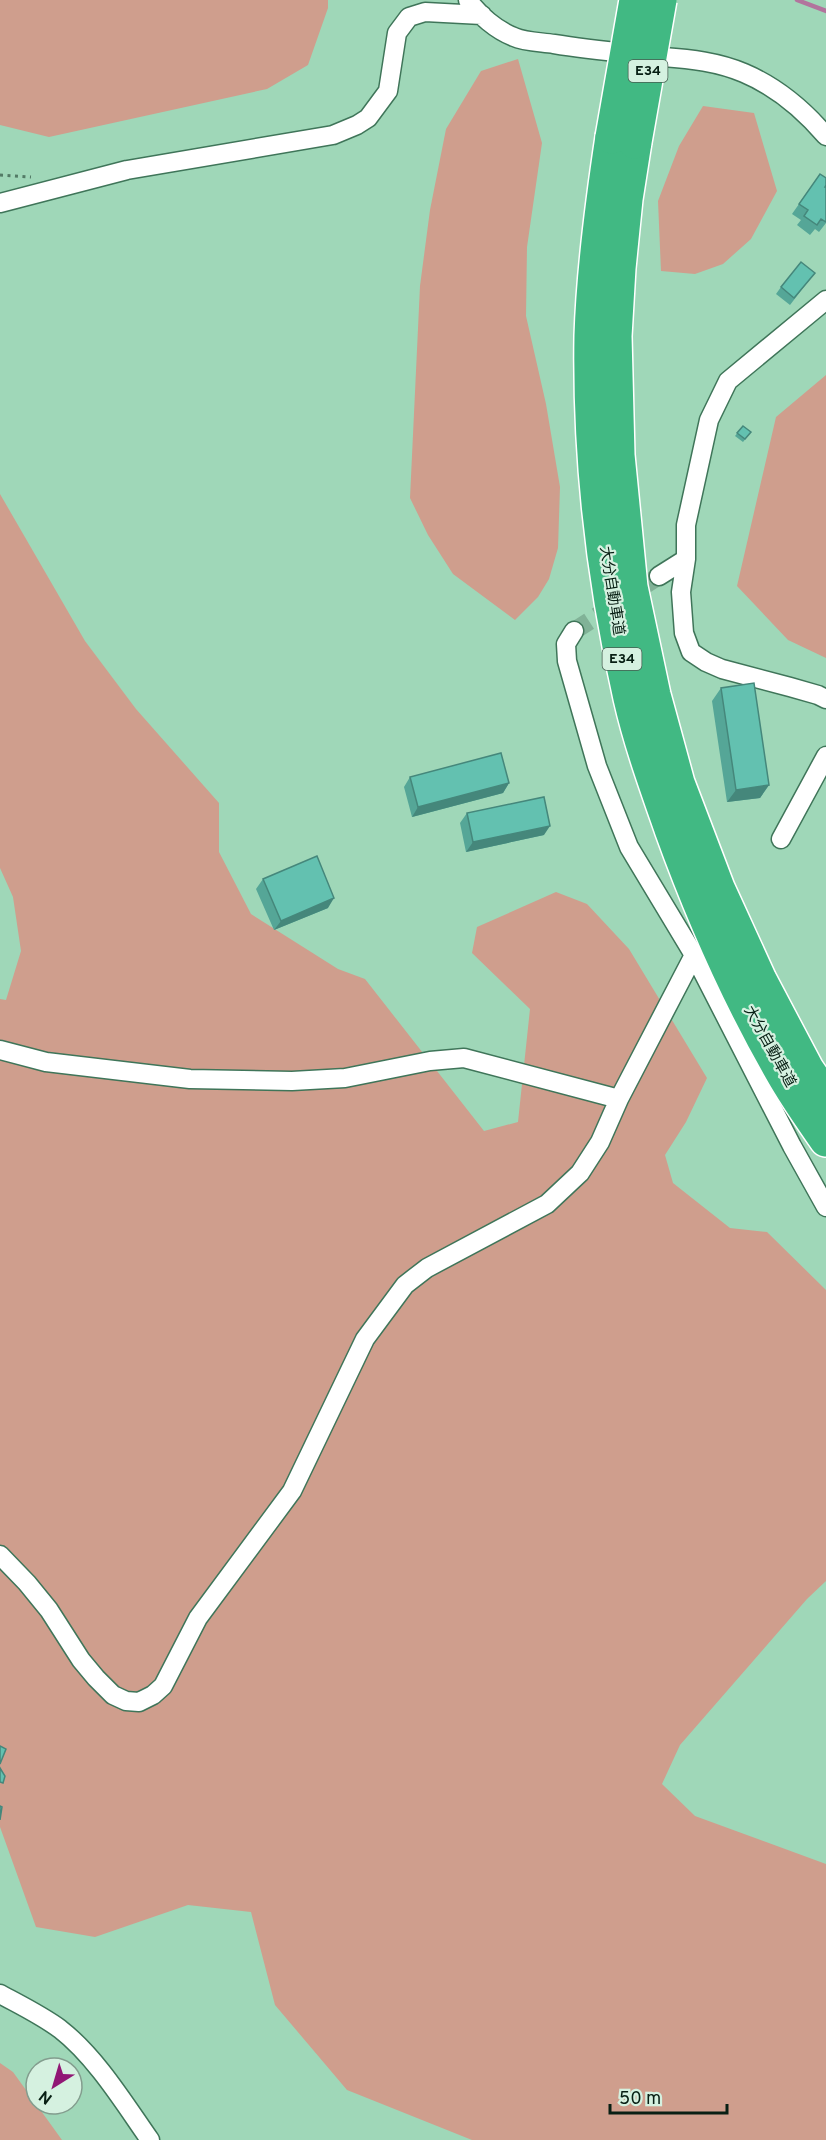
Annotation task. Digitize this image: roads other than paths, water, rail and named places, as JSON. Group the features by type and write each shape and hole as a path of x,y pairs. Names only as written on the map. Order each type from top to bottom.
{"highway":[{"name":"大分自動車道","path":"636,0 624,139 626,199 615,336 618,454 631,587 654,695 678,783 718,888 760,980 807,1069 826,1097"},
{"name":"大分自動車道","path":"660,0 624,139 602,207 591,336 593,457 609,593 630,700 657,790 695,895 739,993 786,1080 826,1140"}],"street":[{"path":"468,0 499,29 515,38 571,47 704,61 742,72 789,99 810,117 826,136"},
{"path":"0,203 127,170 333,135 368,118 388,91 397,33 409,17 425,12 482,15"},
{"path":"826,300 728,381 709,420 686,525 686,559 681,592 684,633 692,652 722,669 826,699"},
{"path":"659,576 686,559"},
{"path":"574,631 566,644 567,661 597,766 629,847 694,955 792,1146 826,1207"},
{"path":"781,839 826,756"},
{"path":"0,1555 27,1582 49,1610 81,1660 113,1695 126,1701 139,1702 153,1695 163,1686 198,1618 292,1491 365,1339 405,1285 427,1268 547,1204 580,1173 600,1142 619,1099 694,955"},
{"path":"0,1050 46,1062 190,1079 292,1082 345,1078 430,1061 464,1058 619,1099"},
{"path":"0,1994 41,2016 81,2048 150,2140"}],"waterway":[{"path":"797,0 826,11"}],"tunnel":[{"path":"574,631 659,576"}]}
